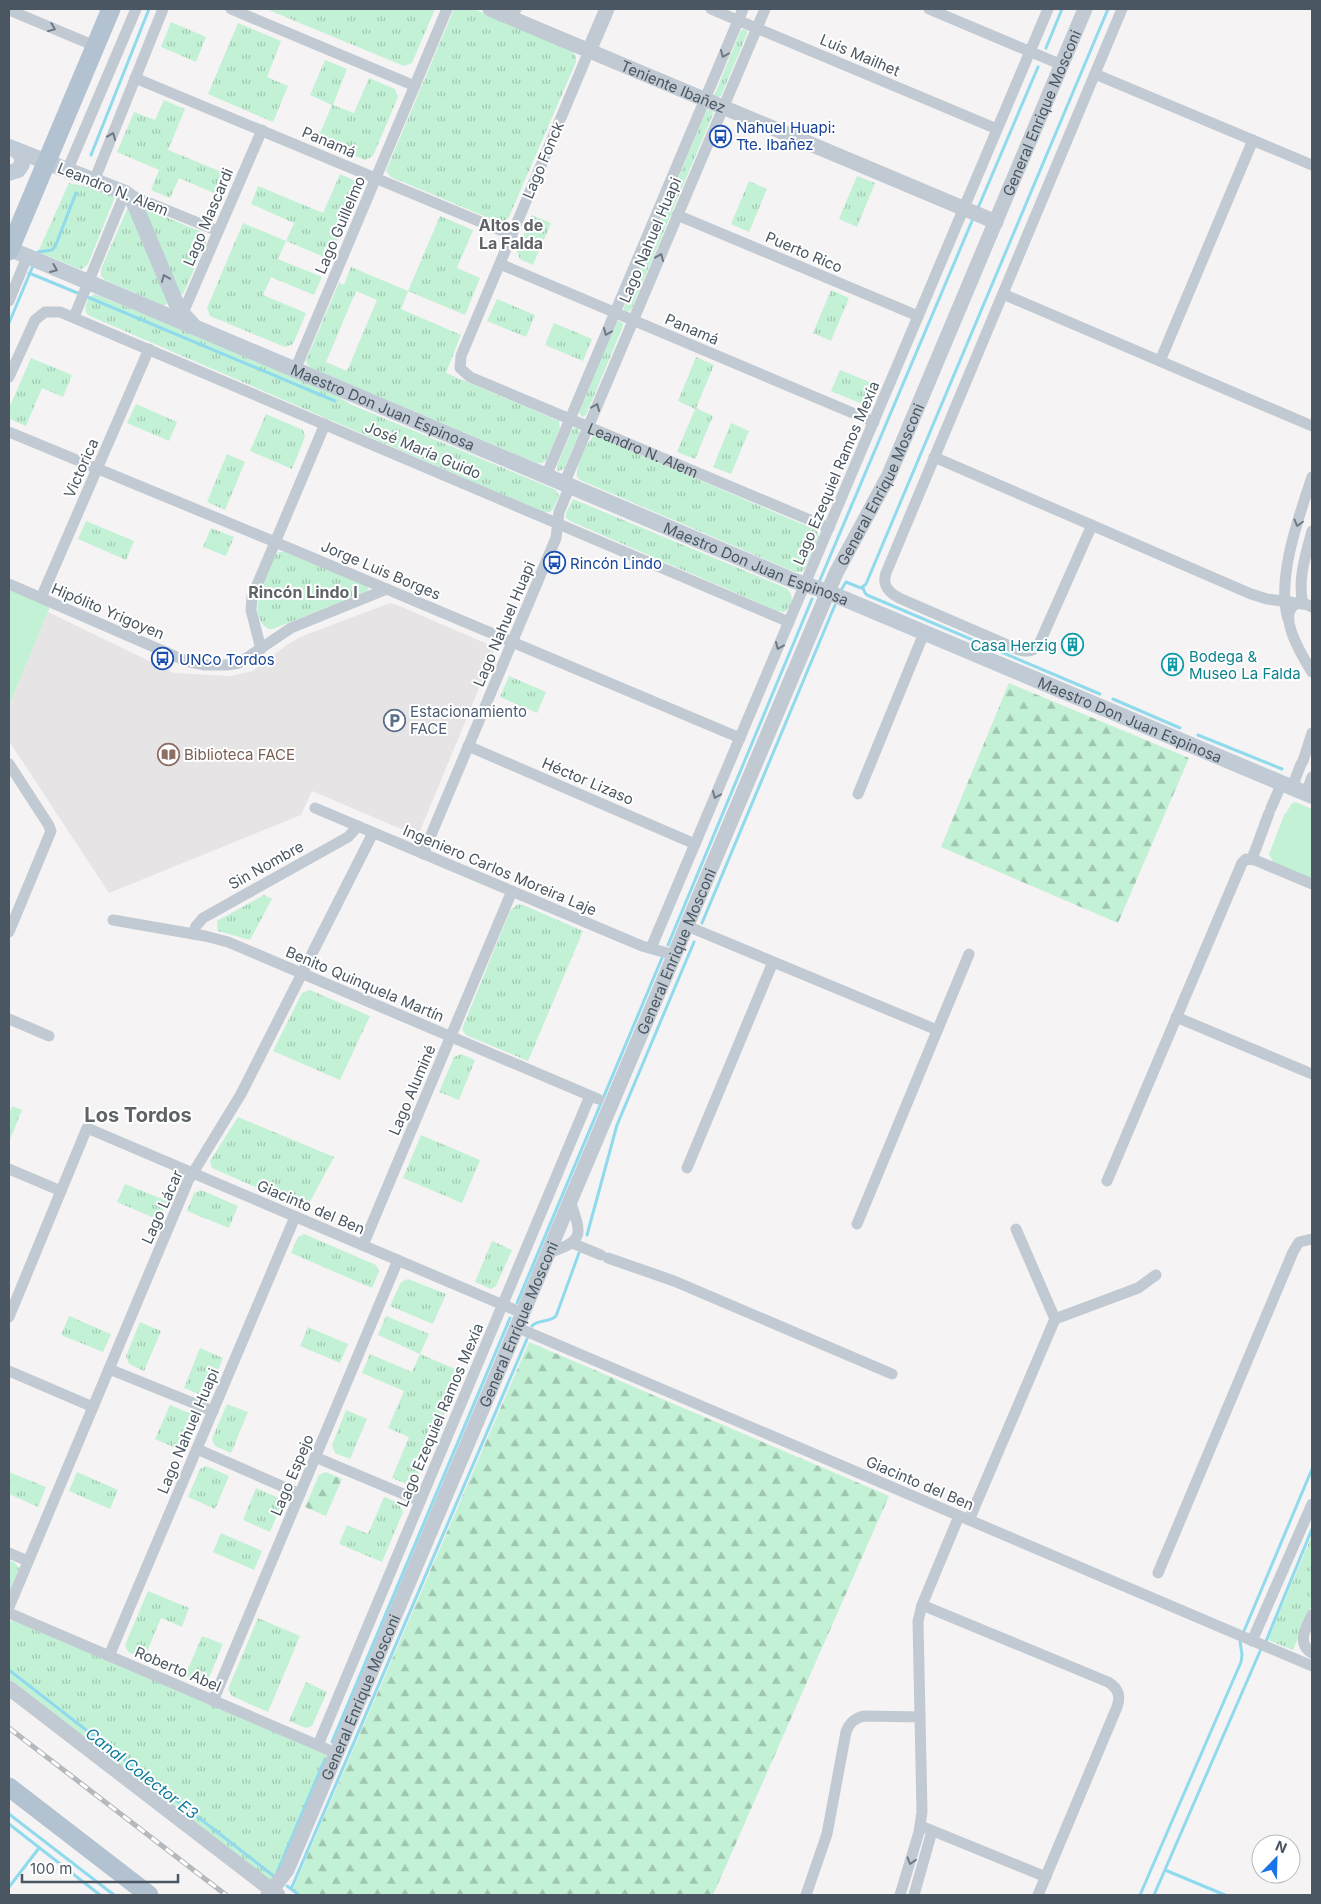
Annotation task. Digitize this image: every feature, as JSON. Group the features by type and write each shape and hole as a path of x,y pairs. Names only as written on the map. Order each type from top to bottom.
{"main road":[{"path":"9,250 111,9"},
{"path":"9,173 18,170 22,164 22,156 12,148"},
{"name":"Leandro N. Alem","path":"12,148 125,193"},
{"name":"Leandro N. Alem","path":"9,173 37,185"},
{"name":"Maestro Don Juan Espinosa","path":"125,193 132,198 135,204 176,306 182,315 202,331"},
{"name":"Maestro Don Juan Espinosa","path":"9,250 27,257 85,291 202,331 1298,790"},
{"path":"9,1787 150,1895"}],"street":[{"path":"67,171 136,9"},
{"path":"94,181 162,9"},
{"path":"231,9 415,86"},
{"name":"Lago Guillelmo","path":"295,370 447,9"},
{"name":"Teniente Ibañez","path":"490,9 514,13 589,51 996,222"},
{"name":"Lago Fonck","path":"460,368 461,356 607,9"},
{"name":"Luis Mailhet","path":"711,9 997,129"},
{"name":"Lago Nahuel Huapi","path":"546,476 744,9"},
{"name":"Lago Nahuel Huapi","path":"423,854 557,535 559,512 588,426 765,9"},
{"path":"929,9 1062,65"},
{"name":"Lago Ezequiel Ramos Mexía","path":"651,948 1048,9"},
{"name":"General Enrique Mosconi","path":"273,1894 287,1870 838,568 886,482 1085,9"},
{"path":"1092,526 1040,642 1032,651 1019,650 895,596 886,587 884,580 1122,9"},
{"path":"9,10 96,46"},
{"path":"1095,74 1312,165"},
{"name":"Panamá","path":"135,78 512,234"},
{"name":"Lago Mascardi","path":"182,315 262,130"},
{"path":"1160,361 1253,140"},
{"path":"74,317 125,193"},
{"name":"Leandro N. Alem","path":"125,193 218,231"},
{"name":"Puerto Rico","path":"677,215 918,316"},
{"path":"9,301 27,257"},
{"name":"Panamá","path":"500,264 874,422"},
{"path":"1003,294 1312,426"},
{"name":"José María Guido","path":"9,377 32,324 38,316 45,312 60,312 789,622"},
{"name":"Victorica","path":"41,598 149,349"},
{"name":"Leandro N. Alem","path":"460,368 470,377 829,528"},
{"path":"261,649 252,616 251,604 254,591 325,424"},
{"name":"Jorge Luis Borges","path":"9,432 740,738"},
{"path":"934,457 1250,594 1267,599 1308,605"},
{"path":"1312,477 1286,570 1284,601 1289,623 1312,672"},
{"path":"1308,605 1301,588 1301,578 1312,531"},
{"name":"Hipólito Yrigoyen","path":"9,584 195,664 235,664 246,660 291,628 387,590"},
{"path":"1250,594 1278,611 1289,623"},
{"path":"1289,623 1290,612 1294,606 1308,605"},
{"path":"858,794 924,633"},
{"path":"1298,790 1302,762 1312,733"},
{"name":"Héctor Lizaso","path":"468,746 695,844"},
{"path":"9,764 51,831 9,932"},
{"path":"1252,859 1270,810 1298,790 1312,777"},
{"name":"Ingeniero Carlos Moreira Laje","path":"315,808 651,948 674,955"},
{"name":"Sin Nombre","path":"193,934 196,926 203,918 348,837 358,826"},
{"name":"Lago Lácar","path":"9,1608 192,1173 241,1094 373,833"},
{"path":"1107,1180 1240,866 1246,859 1252,859 1312,884"},
{"name":"Lago Aluminé","path":"364,1246 512,891"},
{"name":"Benito Quinquela Martín","path":"113,920 228,942 594,1097"},
{"path":"686,926 937,1030"},
{"path":"857,1224 968,954"},
{"path":"688,1168 773,962"},
{"path":"1176,1017 1312,1074"},
{"path":"9,1019 49,1036"},
{"name":"Lago Ezequiel Ramos Mexía","path":"318,1745 502,1305 594,1097"},
{"name":"Giacinto del Ben","path":"61,1191 88,1128 522,1313"},
{"path":"9,1169 61,1191 10,1309"},
{"path":"548,1253 572,1244 577,1236 578,1229 570,1201"},
{"name":"Lago Nahuel Huapi","path":"109,1656 295,1216"},
{"path":"1016,1229 1055,1319"},
{"path":"1158,1573 1293,1252 1300,1242 1312,1239"},
{"path":"572,1244 674,1281 892,1374"},
{"name":"Lago Espejo","path":"213,1700 398,1260"},
{"path":"900,1895 921,1826 917,1627 922,1605 1055,1319 1138,1288 1156,1275"},
{"name":"Giacinto del Ben","path":"516,1327 1312,1666"},
{"path":"109,1369 213,1411"},
{"path":"9,1371 93,1407"},
{"path":"197,1449 300,1494"},
{"path":"315,1457 420,1501"},
{"path":"1252,1641 1312,1504"},
{"path":"9,1554 28,1561"},
{"path":"922,1605 1108,1682 1118,1692 1117,1707 1038,1895"},
{"name":"Roberto Abel","path":"9,1613 336,1753"},
{"path":"1312,1614 1303,1640 1305,1647 1312,1653"},
{"path":"9,1688 273,1894"},
{"path":"806,1895 827,1834 846,1732 850,1724 856,1718 864,1716 920,1717"},
{"path":"921,1826 1046,1877"},
{"path":"914,1895 932,1831"}],"shaded area":[{"path":"390,603 492,646 494,652 420,831 413,834 312,791 301,815 109,893 9,741 9,706 48,612 174,673 230,676 253,671 300,637"}],"green space":[{"path":"266,9 435,9 412,63 404,66"},
{"path":"454,9 474,9 571,50 576,56 576,62 509,217 504,222 498,222 391,177 386,171"},
{"path":"171,22 206,37 196,62 161,47"},
{"path":"238,23 281,41 267,77 288,86 273,122 208,94"},
{"path":"743,29 747,31 747,34 721,96 714,96 740,32"},
{"path":"325,60 347,69 333,105 354,113 369,78 395,89 398,97 373,156 365,160 317,140 332,105 310,95"},
{"path":"164,100 185,109 168,150 229,175 221,196 179,178 170,198 151,190 159,170 117,152 134,112 155,120"},
{"path":"712,110 713,114 631,310 628,312 624,311 624,307 706,111"},
{"path":"340,174 356,181 359,189 329,259 286,241 294,223 251,204 258,186 323,213"},
{"path":"857,176 875,183 857,227 839,219"},
{"path":"749,181 767,189 749,232 731,224"},
{"path":"69,183 103,190 115,197 88,264 82,269 38,252"},
{"path":"128,207 168,302 166,305 162,305 105,280 101,276 101,269"},
{"path":"146,209 206,235 206,243 183,294 180,295"},
{"path":"532,215 551,223 533,265 520,259 517,251"},
{"path":"440,216 473,230 457,268 480,278 465,315 408,291"},
{"path":"243,223 286,241 278,259 322,277 314,295 271,277 263,295 306,313 293,344 285,347 210,316 207,308"},
{"path":"351,267 408,291 401,309 461,335 446,373 559,421 560,428 546,461 537,463 311,368 306,360 339,283 344,285","holes":["356,291 377,300 347,371 326,362"]},
{"path":"831,290 849,298 831,341 813,333"},
{"path":"95,294 329,391 352,405 556,490 559,496 550,512 543,512 90,316 86,313 86,305 90,297"},
{"path":"497,299 535,315 526,337 487,321"},
{"path":"619,321 623,323 623,326 586,415 582,417 579,412"},
{"path":"554,323 592,339 583,361 545,345"},
{"path":"696,357 714,365 696,408 713,416 695,459 677,452 695,409 678,401"},
{"path":"31,358 72,375 63,397 42,388 26,426 10,419 9,408"},
{"path":"840,370 877,385 871,400 862,404 831,391"},
{"path":"136,404 177,422 169,441 127,423"},
{"path":"266,414 303,430 305,437 292,469 250,451"},
{"path":"731,423 749,431 731,474 713,467"},
{"path":"575,427 579,429 579,433 564,469 558,471 557,466"},
{"path":"594,436 816,530 819,536 805,568 802,572 795,572 580,480 577,477 577,473 580,462 588,443"},
{"path":"227,454 245,462 225,510 207,502"},
{"path":"573,499 786,588 792,597 791,604 784,612 777,611 570,521 566,518 566,513"},
{"path":"86,521 134,541 126,560 78,539"},
{"path":"211,528 234,537 226,556 203,547"},
{"path":"279,552 285,552 366,585 369,589 366,592 269,629 262,623 258,615 258,605 263,584 275,556"},
{"path":"9,589 50,607 9,706"},
{"path":"509,676 546,692 537,713 500,697"},
{"path":"1009,683 1189,758 1118,923 941,847"},
{"path":"1295,802 1312,809 1312,879 1273,862 1269,854 1285,813 1291,804"},
{"path":"264,895 272,899 250,940 218,931 217,921"},
{"path":"518,904 583,931 528,1061 466,1035 462,1029 510,911"},
{"path":"310,990 370,1016 340,1080 273,1051 302,993"},
{"path":"461,1054 475,1060 459,1100 439,1092 454,1057"},
{"path":"12,1106 22,1110 9,1142 9,1114"},
{"path":"238,1117 334,1157 306,1209 212,1168 210,1161"},
{"path":"421,1135 480,1160 462,1203 403,1178"},
{"path":"125,1184 167,1201 159,1220 117,1202"},
{"path":"201,1190 238,1206 229,1228 187,1211 194,1193"},
{"path":"304,1234 376,1265 379,1272 372,1288 291,1253 298,1237"},
{"path":"492,1241 512,1250 496,1286 491,1289 475,1282"},
{"path":"408,1279 446,1294 433,1324 390,1306 401,1282"},
{"path":"69,1316 111,1334 103,1352 61,1335"},
{"path":"386,1316 429,1334 420,1354 378,1335"},
{"path":"140,1322 161,1331 144,1371 129,1364 126,1356"},
{"path":"308,1327 348,1344 340,1363 300,1346"},
{"path":"529,1342 889,1496 713,1895 302,1895 293,1889"},
{"path":"200,1348 223,1358 209,1392 201,1395 184,1388"},
{"path":"370,1354 412,1372 420,1354 462,1372 416,1480 407,1484 392,1478 409,1437 388,1428 404,1391 362,1373"},
{"path":"227,1404 248,1412 231,1453 215,1446 212,1439"},
{"path":"170,1405 194,1415 196,1421 183,1451 155,1439"},
{"path":"346,1410 367,1419 350,1459 335,1453 332,1445"},
{"path":"206,1466 229,1476 215,1509 188,1497 200,1469"},
{"path":"9,1472 46,1487 38,1507 9,1494"},
{"path":"77,1472 118,1490 110,1509 69,1491"},
{"path":"326,1472 342,1479 326,1516 305,1507 319,1475"},
{"path":"256,1488 279,1498 282,1504 270,1532 243,1520"},
{"path":"384,1497 399,1503 403,1512 382,1562 339,1544 347,1525 368,1534"},
{"path":"221,1533 262,1551 254,1570 213,1552"},
{"path":"1312,1535 1312,1604 1293,1650 1268,1640"},
{"path":"9,1560 19,1568 9,1595"},
{"path":"148,1591 189,1608 182,1627 161,1618 144,1659 128,1652 125,1645"},
{"path":"258,1618 300,1636 268,1712 232,1696 228,1689"},
{"path":"9,1621 15,1621 327,1755 329,1757 277,1880 271,1881 9,1679"},
{"path":"202,1636 223,1644 208,1680 201,1683 185,1676"},
{"path":"306,1682 327,1692 312,1726 306,1728 289,1721"}],"waterway":[{"path":"91,155 149,9"},
{"path":"1046,48 1062,9"},
{"path":"841,590 846,582 861,588 866,584 1108,9"},
{"path":"978,208 1038,67"},
{"path":"38,252 52,250 55,247 76,193"},
{"path":"820,580 972,221"},
{"path":"9,323 32,268"},
{"path":"29,273 80,294"},
{"path":"85,296 335,401"},
{"path":"863,588 867,595 1100,694"},
{"path":"668,945 812,599"},
{"path":"702,923 835,605"},
{"path":"1113,699 1180,728"},
{"path":"1198,735 1282,769"},
{"path":"587,1235 617,1125 694,942"},
{"path":"517,1303 662,958"},
{"path":"532,1326 537,1322 550,1320 556,1316 579,1253"},
{"path":"332,1742 510,1318"},
{"path":"291,1889 527,1339"},
{"path":"1244,1631 1312,1469"},
{"path":"1266,1641 1312,1529"},
{"path":"1140,1895 1241,1662 1240,1641"},
{"path":"1154,1895 1261,1649"},
{"name":"Canal Colector E3","path":"9,1670 275,1877 325,1759"},
{"path":"9,1814 114,1895"},
{"path":"9,1824 100,1895"},
{"path":"9,1887 39,1848"},
{"path":"1165,1870 1225,1895"},
{"name":"Canal Colector E3","path":"287,1886 299,1895"}],"railway":[{"path":"9,1728 226,1895"}],"place":[{"name":"Nahuel Huapi: Tte. Ibañez","path":"720,136"},
{"name":"Rincón Lindo","path":"554,563"},
{"name":"Casa Herzig","path":"1073,645"},
{"name":"UNCo Tordos","path":"163,659"},
{"name":"Bodega & Museo La Falda","path":"1173,665"},
{"name":"Estacionamiento FACE","path":"394,720"},
{"name":"Biblioteca FACE","path":"168,754"}],"district":[{"name":"Altos de La Falda","path":"511,234"},
{"name":"Rincón Lindo I","path":"303,592"},
{"name":"Los Tordos","path":"138,1115"}]}
